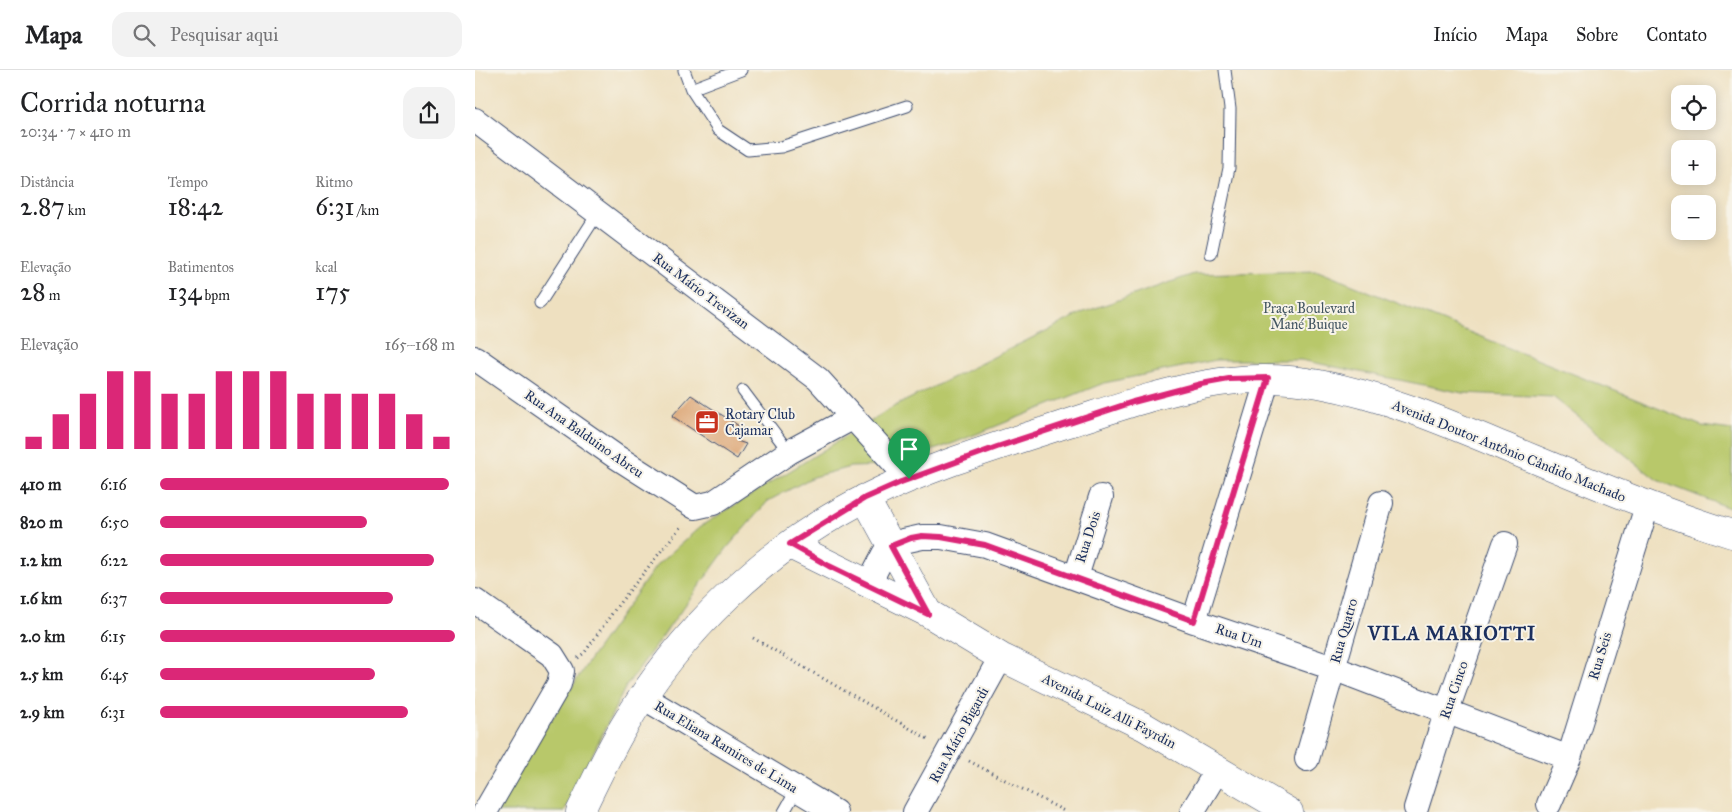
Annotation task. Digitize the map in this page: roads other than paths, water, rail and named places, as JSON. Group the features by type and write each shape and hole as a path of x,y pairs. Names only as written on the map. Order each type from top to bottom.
{"street":[{"name":"Rua Mário Trevizan","path":"475,120 818,379 909,479"},
{"name":"Rua Ana Balduino Abreu","path":"475,358 622,461 695,507 713,503 789,452"},
{"path":"1194,621 1268,378"},
{"name":"Avenida Doutor Antônio Cândido Machado","path":"580,812 621,730 680,647 737,587 790,544 865,498 909,479 997,447 1133,402 1229,379 1268,378 1318,384 1407,408 1647,506 1732,534"},
{"path":"789,452 852,418"},
{"name":"Rua Dois","path":"1076,577 1101,497"},
{"path":"865,498 928,614"},
{"name":"Rua Quatro","path":"1307,759 1381,503"},
{"name":"Rua Seis","path":"1549,804 1569,758 1647,506"},
{"name":"Rua Um","path":"891,546 922,536 965,540 985,545 1194,621 1333,668 1446,713 1569,758"},
{"name":"Avenida Luiz Alli Fayrdin","path":"790,544 928,614 1001,657 1145,728 1289,812"},
{"name":"Rua Cinco","path":"1417,808 1446,713 1505,544"},
{"path":"868,585 875,569 891,546"},
{"path":"475,601 552,655 563,671 559,684 485,812"},
{"name":"Rua Mário Bigardi","path":"915,812 1001,657"},
{"name":"Rua Eliana Ramires de Lima","path":"643,697 835,812"},
{"path":"1191,812 1218,769"}],"lane":[{"path":"684,70 691,89 718,130 748,150 781,147 907,106"},
{"path":"691,89 741,70"},
{"path":"1211,254 1229,168 1230,109 1225,70"},
{"path":"540,304 599,213"},
{"path":"743,391 789,452"},
{"path":"784,812 797,789"}],"place":[{"name":"Rotary Club Cajamar","path":"707,422"}],"district":[{"name":"VILA MARIOTTI","path":"1452,633"}],"park label":[{"name":"Praça Boulevard Mané Buique","path":"1309,316"}]}
